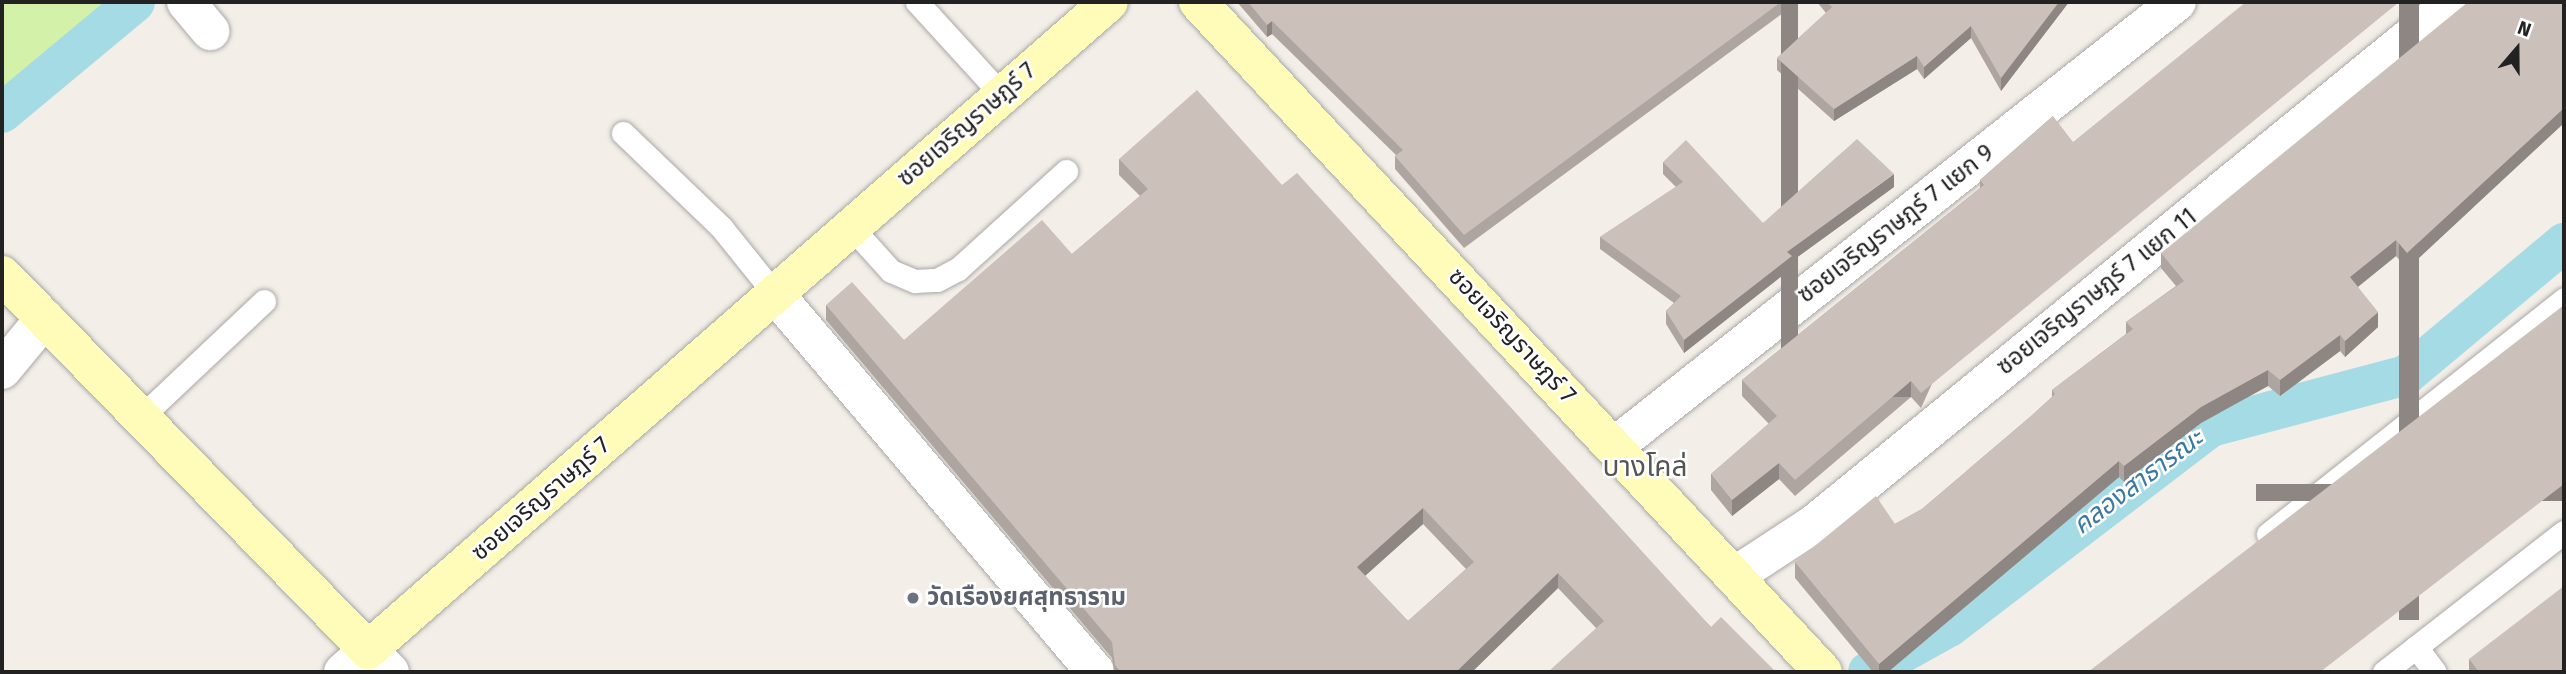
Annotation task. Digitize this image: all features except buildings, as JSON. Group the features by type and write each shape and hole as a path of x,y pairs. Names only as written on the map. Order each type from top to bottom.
{"street":[{"path":"186,2 210,31"},
{"name":"ซอยเจริญราษฎร์ 7","path":"2,275 141,416 367,665 775,293 1109,2"},
{"name":"ซอยเจริญราษฎร์ 7","path":"1198,2 1736,575 1823,672"},
{"name":"ซอยเจริญราษฎร์ 7 แยก 9","path":"1615,446 2178,2"},
{"name":"ซอยเจริญราษฎร์ 7 แยก 11","path":"1736,575 1814,524 2453,2"},
{"path":"775,293 1095,672"},
{"path":"2,370 45,318"}],"lane":[{"path":"917,2 1002,95"},
{"path":"623,133 721,227 775,293"},
{"path":"851,227 891,271 915,281 937,280 958,269 1066,171"},
{"path":"2252,547 2564,299"},
{"path":"141,416 264,301"},
{"path":"2384,672 2564,533"},
{"path":"2416,647 2435,672"}],"green space":[{"path":"2,2 119,2 2,102"}],"waterway":[{"path":"2,113 135,2"},
{"name":"คลองสาธารณะ","path":"1868,672 1949,627 2211,427 2406,375 2564,243"}],"place":[{"name":"วัดเรืองยศสุทธาราม","path":"913,598"}],"district":[{"name":"บางโคล่","path":"1645,467"}]}
